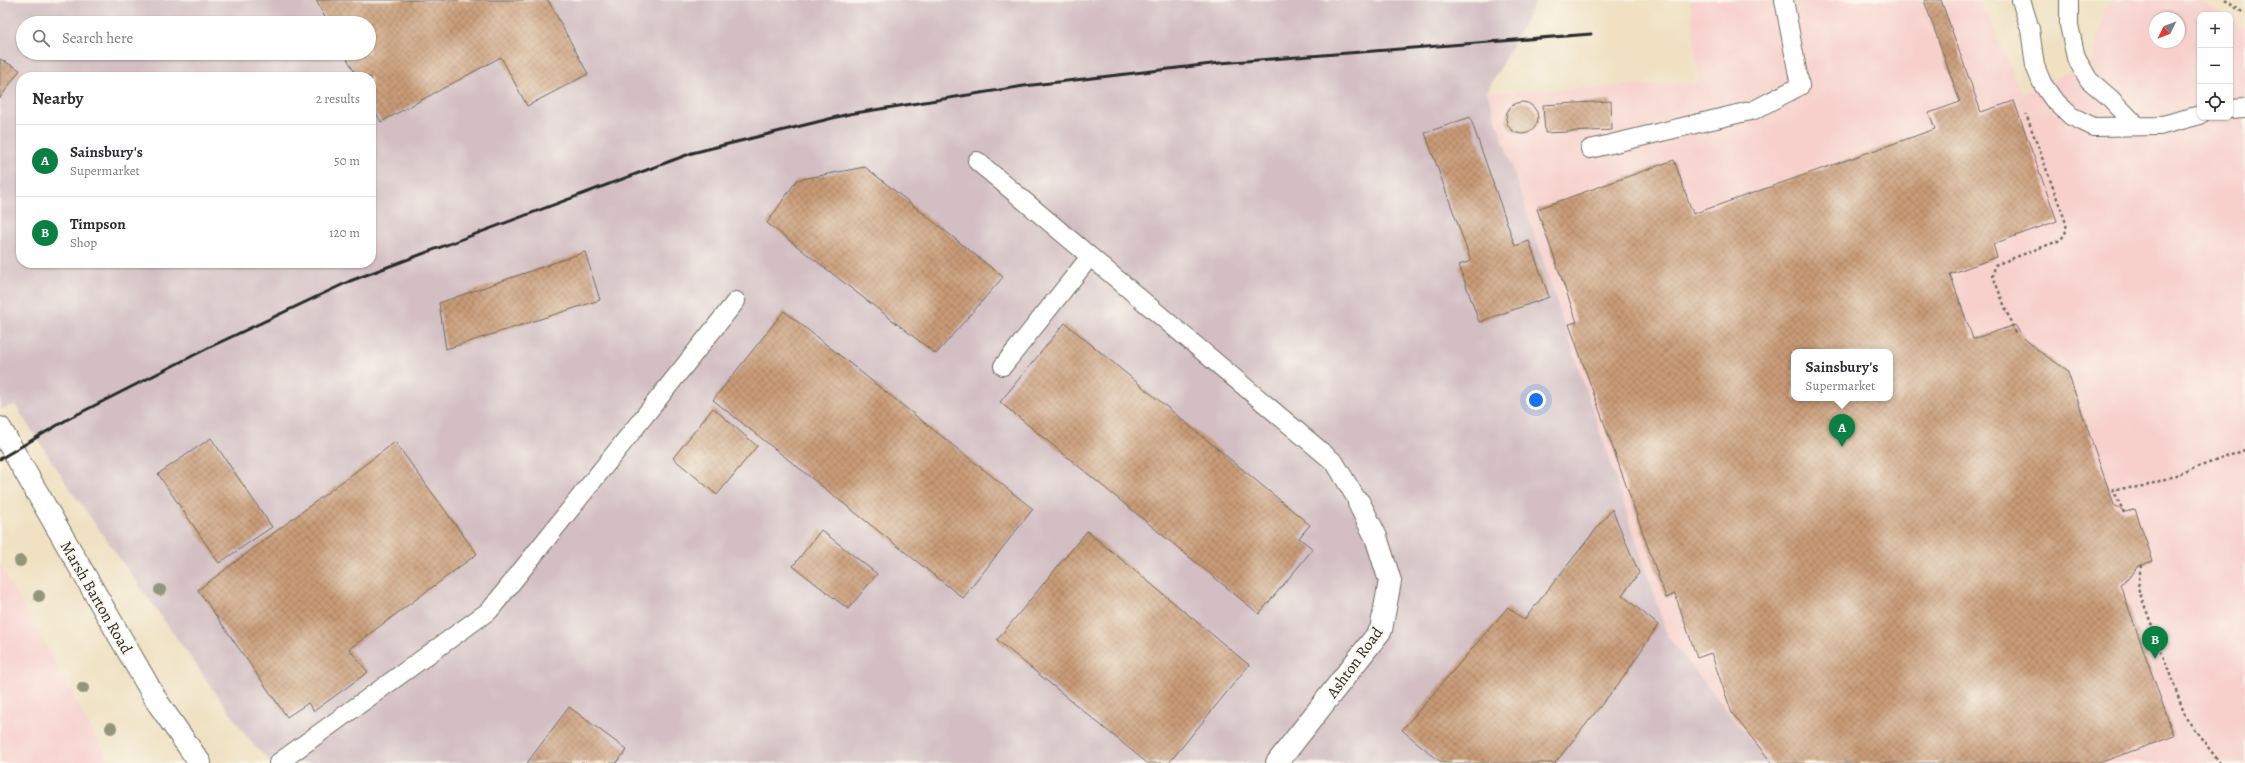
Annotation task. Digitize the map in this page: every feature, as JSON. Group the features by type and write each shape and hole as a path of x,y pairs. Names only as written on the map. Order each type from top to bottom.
{"street":[{"name":"Marsh Barton Road","path":"0,428 158,703 200,763"},
{"name":"Ashton Road","path":"1277,763 1381,630 1390,581 1376,537 1359,503"}],"lane":[{"path":"1590,150 1754,110 1800,86 1784,0"},
{"path":"2021,0 2030,29 2035,66 2042,83 2053,99 2071,116 2094,127 2159,126 2197,116"},
{"path":"2069,0 2069,25 2076,58 2089,80 2110,98 2137,126"},
{"path":"2233,109 2245,108"},
{"path":"977,161 1089,258 1335,464 1359,503"},
{"path":"1003,366 1089,258"},
{"path":"278,763 490,610 736,301"}],"path":[{"path":"2225,0 2245,14"},
{"path":"2015,332 1993,276 1995,265 2058,241 2064,237 2067,230 2066,223 2026,113"},
{"path":"2124,513 2113,489 2142,487 2245,450"},
{"path":"2140,565 2138,588 2186,718 2220,763"}],"shaded area":[{"path":"0,0 1536,0 1487,92 1668,637 1770,763 273,763 254,746 70,489 15,405 0,409"},
{"path":"1690,0 1977,0 1990,19 2022,94 2093,62 2104,8 2117,0 2200,0 2219,12 2197,12 2197,120 2233,120 2233,20 2245,28 2245,763 1770,763 1668,637 1487,92 1699,83"},
{"path":"0,565 111,763 0,763"}],"building":[{"path":"316,0 548,0 588,74 527,106 501,57 381,122 376,112 376,72 354,72 348,60 376,60 376,16 324,16"},
{"path":"1924,0 1941,0 1981,112 2014,101 2057,221 1993,244 1997,257 1950,274 1973,339 2015,325 2024,338 2037,350 2067,370 2114,505 2126,512 2135,509 2153,561 2138,566 2128,579 2120,584 2174,736 2099,763 1772,763 1732,713 1711,653 1697,658 1675,594 1666,598 1569,324 1577,322 1537,209 1674,160 1693,214 1935,129 1929,113 1960,102"},
{"path":"0,59 20,70 16,72 16,76 0,98"},
{"path":"1611,101 1612,130 1545,133 1543,105"},
{"path":"1519,102 1525,102 1534,106 1538,118 1534,130 1525,134 1519,134 1510,130 1506,121 1506,115 1510,106"},
{"path":"1470,117 1515,246 1529,241 1549,297 1479,322 1459,265 1471,261 1425,133"},
{"path":"865,167 1003,277 936,354 767,223 797,180"},
{"path":"585,252 600,300 446,349 439,303"},
{"path":"784,311 1033,509 963,598 713,400"},
{"path":"1065,323 1310,525 1299,538 1313,549 1259,614 1000,402"},
{"path":"713,408 757,446 717,495 673,458"},
{"path":"211,438 272,527 219,563 158,474"},
{"path":"395,442 477,554 349,649 368,672 314,711 308,703 287,717 198,590"},
{"path":"1612,509 1639,573 1622,595 1658,625 1623,678 1555,763 1442,763 1402,730 1508,607 1524,620"},
{"path":"821,530 877,574 848,609 793,566"},
{"path":"1087,531 1249,665 1169,763 1147,763 997,640"},
{"path":"569,707 627,750 616,763 527,763"}],"railway":[{"path":"0,459 68,419 212,346 350,281 692,153 849,114 1024,86 1220,63 1591,34"}],"place":[{"name":"Sainsbury's","path":"1842,447"},
{"name":"Timpson","path":"2155,659"}]}
